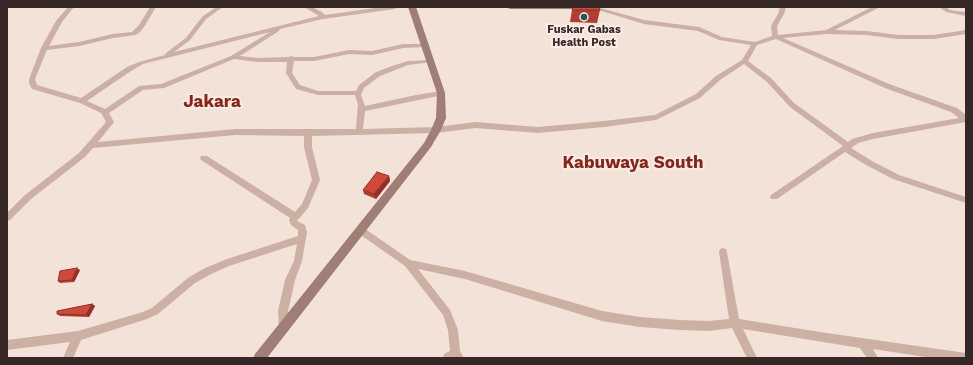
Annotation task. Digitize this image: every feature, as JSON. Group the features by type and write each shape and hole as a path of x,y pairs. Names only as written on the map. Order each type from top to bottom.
{"main road":[{"path":"259,358 428,145 436,130 441,118 441,93 412,7"},
{"path":"510,7 578,7"}],"street":[{"path":"7,218 28,197 82,156 110,122 105,112 82,101 34,86 32,83 33,74 44,48 60,21 71,7"},
{"path":"44,48 79,44 113,36 133,34 142,26 153,7"},
{"path":"162,58 188,39 204,18 220,7"},
{"path":"307,7 320,13 323,17"},
{"path":"82,101 129,69 141,63 323,17 395,7"},
{"path":"591,7 644,22 699,29 721,39 755,44 775,37 826,32 867,33 898,38 934,37 966,32"},
{"path":"775,37 774,26 783,7"},
{"path":"826,32 877,7"},
{"path":"942,7 948,11 966,14"},
{"path":"105,112 141,88 162,86 233,57 281,27"},
{"path":"775,37 880,83 954,110 966,119"},
{"path":"92,145 235,132 308,133 436,130 475,125 538,130 656,117 698,96 718,78 744,61 755,44"},
{"path":"233,57 258,60 291,58 314,59 349,52 372,52 398,46 425,46"},
{"path":"291,58 289,73 298,87 318,93 359,93"},
{"path":"359,132 362,109 359,93 364,84 378,74 408,63 430,61"},
{"path":"744,61 769,80 792,105 869,163 896,177 966,200"},
{"path":"362,109 441,93"},
{"path":"774,197 855,141 873,136 966,119"},
{"path":"284,328 283,310 290,280 298,261 303,229 293,222 295,217 305,206 316,180 308,147 308,133"},
{"path":"204,158 295,217"},
{"path":"361,230 408,264 447,313 453,330 454,356"},
{"path":"7,345 78,336 126,322 155,311 192,280 208,271 227,263 301,239"},
{"path":"722,252 734,323 752,358"},
{"path":"408,264 465,274 602,316 640,322 680,325 709,326 734,323 966,358"},
{"path":"68,358 78,336"},
{"path":"863,343 873,358"}],"building":[{"path":"573,7 599,7 600,10 572,10"},
{"path":"377,172 389,176 374,194 363,190"},
{"path":"77,268 72,280 58,281 60,271"},
{"path":"92,304 86,315 57,314 57,311"}],"place":[{"name":"Fuskar Gabas Health Post","path":"584,17"}],"district":[{"name":"Jakara","path":"212,102"},
{"name":"Kabuwaya South","path":"633,163"}]}
